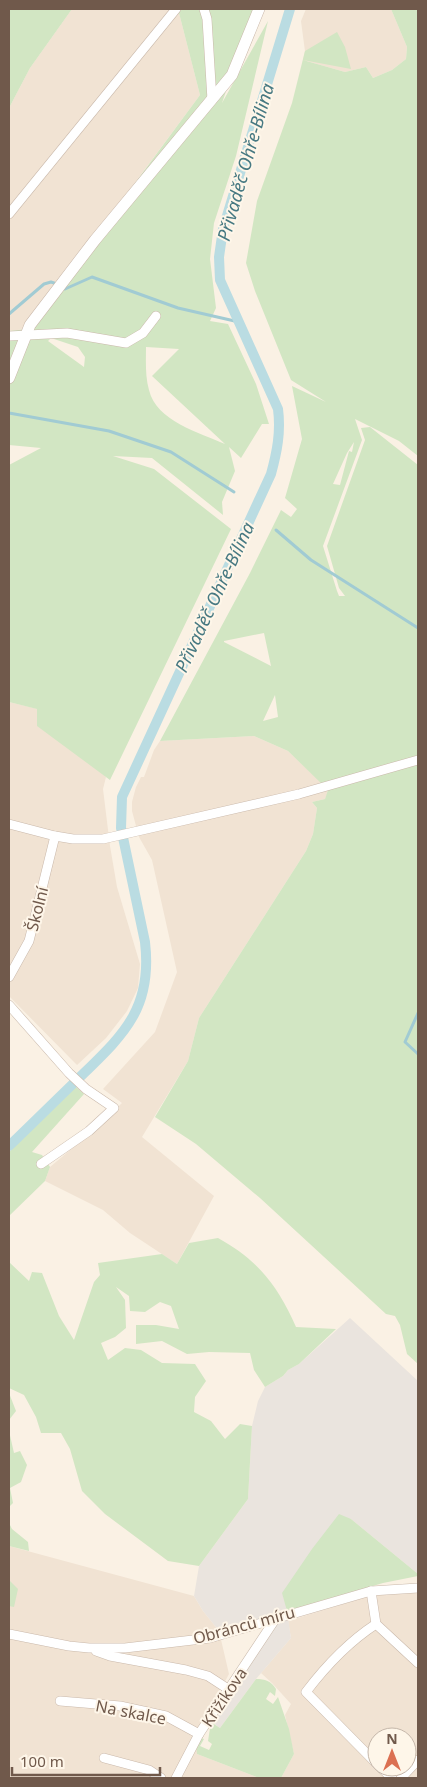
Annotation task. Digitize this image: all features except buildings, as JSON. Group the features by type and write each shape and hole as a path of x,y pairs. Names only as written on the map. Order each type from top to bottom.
{"street":[{"path":"9,214 176,9"},
{"path":"204,9 207,19 212,100"},
{"path":"9,378 30,325 95,240 232,75 260,9"},
{"path":"9,336 67,333 126,343 143,333 156,316"},
{"path":"9,824 55,836 103,840 299,794 418,760"},
{"name":"Školní","path":"9,977 29,941 55,836"},
{"path":"9,1005 86,1089 114,1108 89,1131 41,1164"},
{"name":"Obránců míru","path":"9,1634 69,1646 125,1648 210,1638 371,1591 418,1588"},
{"path":"371,1591 376,1624 418,1663"},
{"name":"Křižíkova","path":"176,1778 199,1734 276,1618"},
{"path":"367,1754 306,1692 340,1654 376,1624"},
{"path":"89,1648 110,1656 208,1676 228,1689"},
{"name":"Na skalce","path":"60,1701 120,1706 166,1716 199,1734"},
{"path":"104,1758 149,1770 161,1778"},
{"path":"401,1778 418,1760"}],"shaded area":[{"path":"72,9 178,9 200,95 26,329 9,331 9,108 30,68"},
{"path":"306,9 391,9 407,47 406,59 392,70 373,78 366,67 345,72 303,60 305,51 301,21"},
{"path":"9,702 38,709 106,777 103,789 110,846 117,887 140,964 138,988 127,1011 106,1038 77,1065 9,996"},
{"path":"254,736 288,751 329,790 325,799 312,802 317,808 313,834 306,851 199,1018 188,1061 142,1137 214,1196 177,1264 130,1233 103,1210 45,1181 50,1167 94,1130 122,1103 103,1089 155,1032 177,972 152,860 139,837 132,811 136,787 141,777 144,777 154,750 160,741"},
{"path":"350,1318 418,1381 418,1574 351,1519 287,1611 291,1638 256,1679 220,1728 209,1720 280,1613 219,1631 194,1596 199,1566 248,1499 252,1426 258,1401 265,1387 299,1364"},
{"path":"9,1546 194,1596 219,1631 229,1674 204,1720 197,1754 259,1778 9,1778"},
{"path":"389,1590 418,1591 418,1778 281,1778 294,1754 285,1715 291,1704 261,1673 291,1638 288,1621"}],"green space":[{"path":"9,9 72,9 30,68 9,108"},
{"path":"178,9 254,9 222,103 268,21 236,156 214,223 210,259 216,308 210,321 228,324 256,384 269,424 262,424 241,458 229,447 235,471 222,502 223,515 152,458 113,456 154,469 231,529 110,780 37,726 37,709 9,702 9,465 41,448 9,445 9,331 27,329 200,95","holes":["51,338 78,347 85,357 84,367 48,341","146,347 179,349 152,376 225,444 180,424 160,410 153,401 149,390"]},
{"path":"391,9 418,9 418,456 399,441 355,419 362,440 323,546 339,596 345,596 339,588 327,546 365,440 361,428 370,427 418,465 418,1364 407,1354 400,1325 395,1316 386,1314 260,1198 196,1144 155,1117 188,1061 199,1018 306,851 313,834 317,808 312,802 325,799 328,790 288,751 254,736 160,741 250,573 281,510 291,517 297,509 285,498 302,439 292,386 326,402 291,380 255,291 246,263 257,201 292,103 305,51 337,32 345,47 351,69 303,60 345,72 366,67 373,78 392,70 406,59 407,47","holes":["354,442 352,452 349,451 340,485 333,484 347,453","264,633 271,666 224,642","275,695 278,717 263,721"]},
{"path":"75,1086 84,1094 32,1152 42,1155 50,1167 45,1181 9,1216 9,1152"},
{"path":"218,1238 245,1255 265,1275 282,1299 296,1327 336,1329 299,1364 265,1387 254,1370 250,1353 209,1352 187,1354 162,1341 136,1344 136,1325 156,1325 179,1329 171,1306 160,1302 145,1312 130,1311 129,1296 116,1287 125,1300 126,1328 115,1337 101,1343 108,1360 125,1348 141,1350 162,1363 195,1364 206,1381 195,1397 194,1412 211,1421 225,1439 240,1424 252,1426 248,1499 199,1566 168,1561 105,1514 82,1491 70,1449 61,1433 41,1433 36,1417 24,1395 9,1388 9,1262 29,1281 32,1272 42,1273 59,1316 74,1340 94,1282 100,1275 98,1263 162,1254 177,1264 189,1243"},
{"path":"9,1393 16,1411 9,1420"},
{"path":"9,1431 14,1453 20,1451 27,1465 21,1482 10,1488 13,1503 9,1507"},
{"path":"339,1514 351,1519 418,1574 418,1576 383,1583 287,1611 282,1593"},
{"path":"9,1523 12,1529 28,1542 29,1551 9,1546"},
{"path":"9,1580 18,1589 14,1607 9,1606"},
{"path":"256,1679 268,1681 276,1689 275,1696 270,1692 266,1699 273,1704 278,1697 289,1729 294,1754 281,1778 259,1778 197,1754 196,1745 199,1737 204,1739 200,1746 209,1750 212,1744 208,1741 211,1722 220,1728"}],"waterway":[{"name":"Přivaděč Ohře-Bílina","path":"9,1146 94,1064 121,1035 139,1004 144,986 146,966 145,942 121,828 122,797 271,474 277,450 279,434 278,409 220,280 219,257 223,229 290,9"},
{"path":"62,287 65,289 92,277 178,308 239,322"},
{"path":"9,314 44,284 51,282 57,284"},
{"path":"9,413 109,431 171,452 234,492"},
{"path":"276,530 311,560 418,628"},
{"path":"418,1013 405,1042 418,1054"}]}
